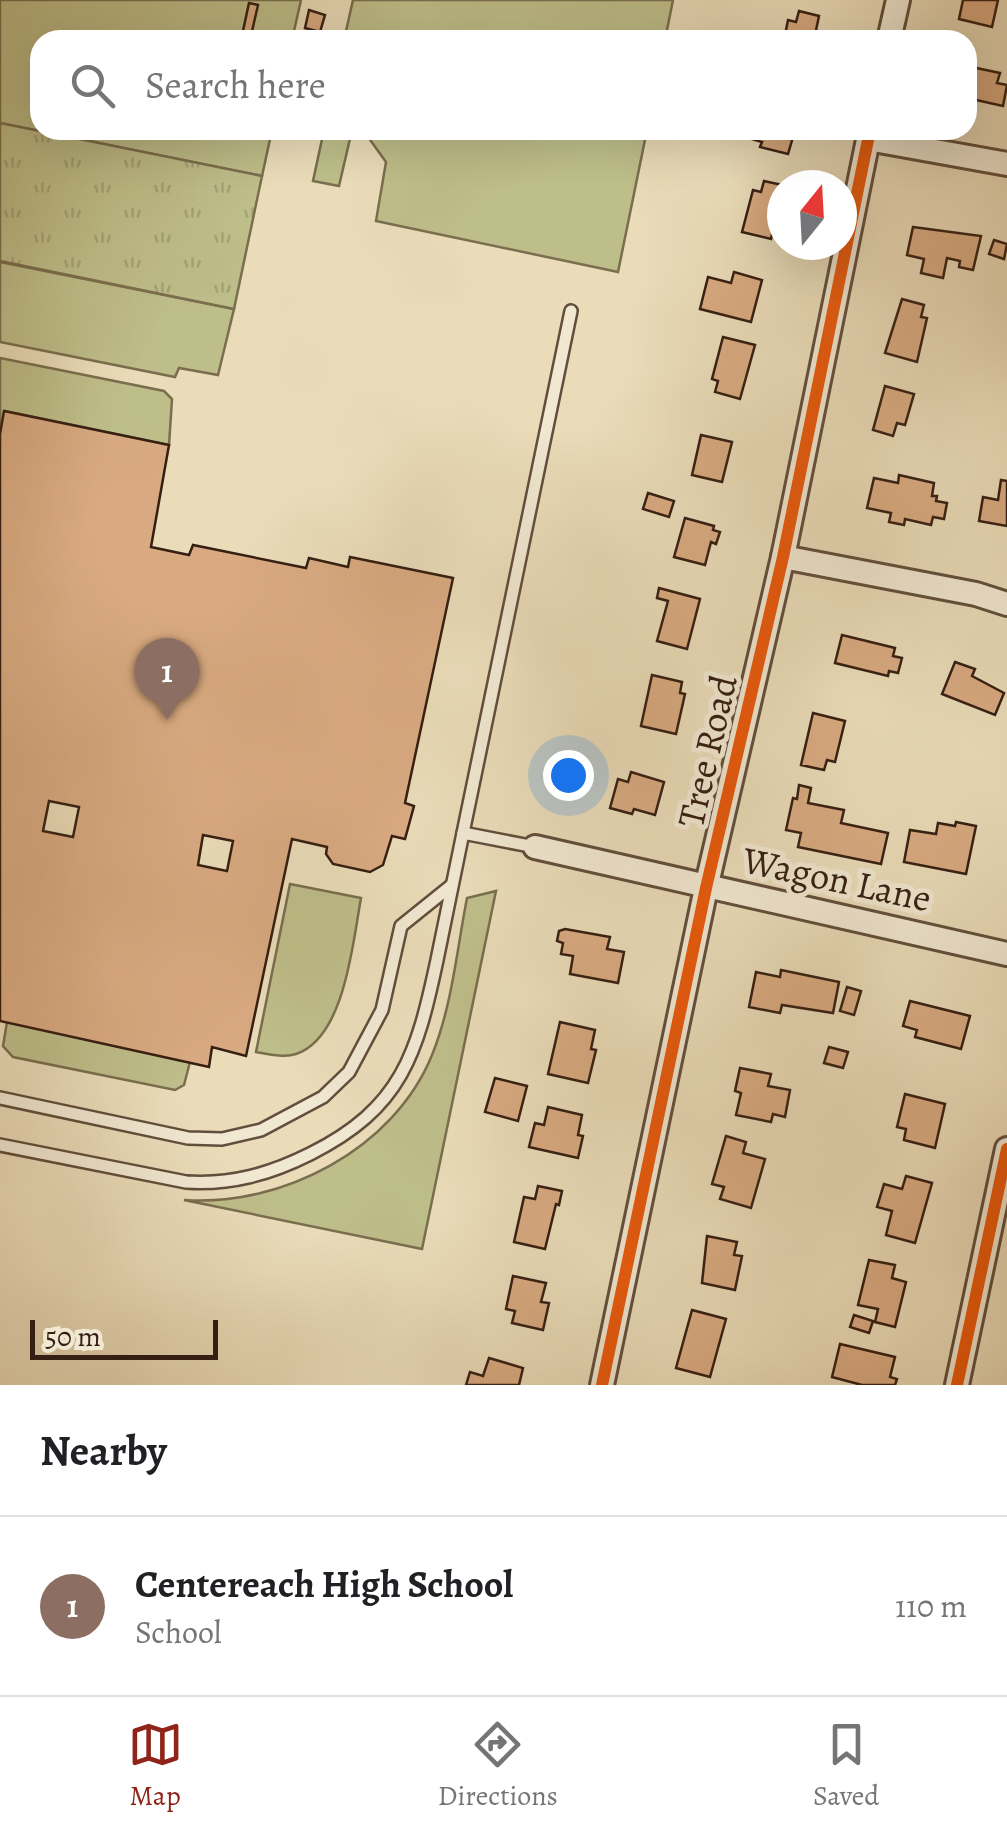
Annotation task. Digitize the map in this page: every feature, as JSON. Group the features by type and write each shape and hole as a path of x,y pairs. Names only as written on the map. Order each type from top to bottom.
{"street":[{"path":"891,30 898,0"},
{"name":"Tree Road","path":"602,1385 706,888 783,556 868,140"},
{"path":"897,140 1007,164"},
{"path":"783,556 976,594 1007,604"},
{"name":"Wagon Lane","path":"534,847 1007,954"},
{"path":"958,1385 1007,1149"}],"lane":[{"path":"0,1144 186,1182 213,1184 266,1173 329,1144 364,1120 395,1085 416,1048 572,312"},
{"path":"463,833 534,847"},
{"path":"0,1098 188,1138 222,1139 261,1130 323,1096 349,1072 382,1010 401,926 452,885"}],"green space":[{"path":"0,0 301,0 294,30 30,30 30,129 0,123"},
{"path":"353,0 673,0 667,30 346,30"},
{"path":"0,123 30,129 30,140 84,140 262,176 234,309 0,261"},
{"path":"84,140 270,140 262,176"},
{"path":"322,140 350,140 339,186 313,181"},
{"path":"370,140 645,140 618,272 376,221 386,162"},
{"path":"0,262 234,309 218,375 179,368 175,377 0,342"},
{"path":"0,358 164,391 172,399 169,445 5,411 0,434"},
{"path":"290,884 361,898 344,986 326,1029 313,1044 296,1054 281,1056 256,1052"},
{"path":"496,891 422,1249 184,1200 259,1194 296,1182 363,1144 391,1118 414,1089 439,1036 467,898"},
{"path":"7,1022 190,1062 184,1085 175,1090 13,1057 3,1046"}],"building":[{"path":"963,0 998,0 992,27 959,19"},
{"path":"249,3 258,5 252,30 243,30"},
{"path":"309,10 325,15 321,30 305,28"},
{"path":"799,11 819,16 816,30 786,30 788,20 796,22"},
{"path":"977,68 1000,73 997,83 1007,85 1003,106 977,100"},
{"path":"755,140 792,140 788,154 760,147 762,142"},
{"path":"767,182 767,238 742,232 753,190 761,192"},
{"path":"913,227 981,236 973,270 959,267 960,261 947,258 943,278 921,273 924,259 907,255"},
{"path":"994,240 1007,244 1004,259 989,254"},
{"path":"734,272 762,280 751,322 700,309 708,277 731,283"},
{"path":"902,299 924,305 921,317 927,318 917,362 885,353"},
{"path":"723,337 755,345 740,399 715,392 718,381 712,379"},
{"path":"885,386 914,394 905,425 897,423 893,436 873,430"},
{"path":"4,411 169,445 151,547 189,555 193,545 306,568 309,558 348,567 350,557 453,578 405,803 414,806 405,839 392,836 383,865 370,872 333,864 326,854 327,847 292,839 246,1056 212,1047 209,1067 0,1021 0,434","holes":["49,801 79,807 73,837 43,831","203,835 233,841 227,871 198,865"]},
{"path":"701,435 732,442 722,482 692,475"},
{"path":"899,475 934,483 932,496 947,503 944,519 933,517 931,525 905,519 904,525 889,522 891,513 867,508 874,478 898,483"},
{"path":"1001,480 1007,481 1007,526 979,521 983,497 998,500"},
{"path":"648,493 674,501 669,517 643,509"},
{"path":"685,518 714,526 713,530 720,532 716,544 711,542 705,565 674,557"},
{"path":"659,588 700,599 687,649 657,641 668,601 657,598"},
{"path":"842,635 895,648 893,656 902,658 898,673 889,671 888,676 835,663"},
{"path":"955,662 975,669 972,676 1004,693 995,715 942,694"},
{"path":"652,675 682,682 680,693 685,694 676,734 641,726"},
{"path":"813,713 845,721 835,762 827,760 824,770 801,765"},
{"path":"631,772 664,782 655,815 610,808 618,779 628,782"},
{"path":"799,785 811,788 808,803 844,810 841,823 888,833 881,864 798,847 801,833 786,830"},
{"path":"956,822 976,826 966,874 904,862 910,830 936,834 938,823 955,826"},
{"path":"559,931 610,937 607,949 624,952 618,983 570,974 573,956 561,954 563,943 557,941"},
{"path":"781,970 839,982 833,1013 782,1005 780,1013 749,1007 756,972 780,977"},
{"path":"847,987 861,991 854,1015 840,1011"},
{"path":"910,1001 970,1016 961,1049 915,1037 917,1030 903,1026"},
{"path":"560,1022 595,1030 591,1049 596,1050 588,1083 548,1074"},
{"path":"829,1047 848,1052 843,1068 824,1063"},
{"path":"740,1068 771,1074 768,1086 790,1090 785,1117 773,1114 771,1122 736,1115 741,1093 735,1091"},
{"path":"495,1078 527,1086 518,1121 485,1112"},
{"path":"905,1094 945,1104 935,1148 904,1140 906,1129 897,1127"},
{"path":"548,1107 582,1115 578,1158 529,1147 535,1123 544,1125"},
{"path":"726,1136 746,1142 743,1153 765,1159 751,1208 720,1199 724,1187 712,1184"},
{"path":"906,1176 932,1183 915,1243 886,1235 892,1211 877,1207 884,1184 902,1189"},
{"path":"538,1186 562,1191 545,1249 514,1242 524,1197 535,1199"},
{"path":"707,1236 737,1242 734,1255 742,1256 735,1290 702,1283"},
{"path":"869,1260 895,1265 892,1278 906,1282 895,1327 875,1322 878,1309 858,1305"},
{"path":"513,1276 546,1283 541,1302 549,1303 543,1330 512,1323 515,1311 506,1309"},
{"path":"692,1310 726,1319 710,1377 676,1368"},
{"path":"854,1315 873,1321 869,1333 850,1327"},
{"path":"840,1344 895,1357 890,1377 897,1379 895,1385 862,1385 832,1377"},
{"path":"489,1358 523,1368 519,1385 466,1385 470,1372 483,1376"}],"cycle path":[{"path":"602,1385 706,888 783,557 868,140"},
{"path":"957,1385 1007,1149"}],"place":[{"name":"Centereach High School","path":"167,720"}]}
